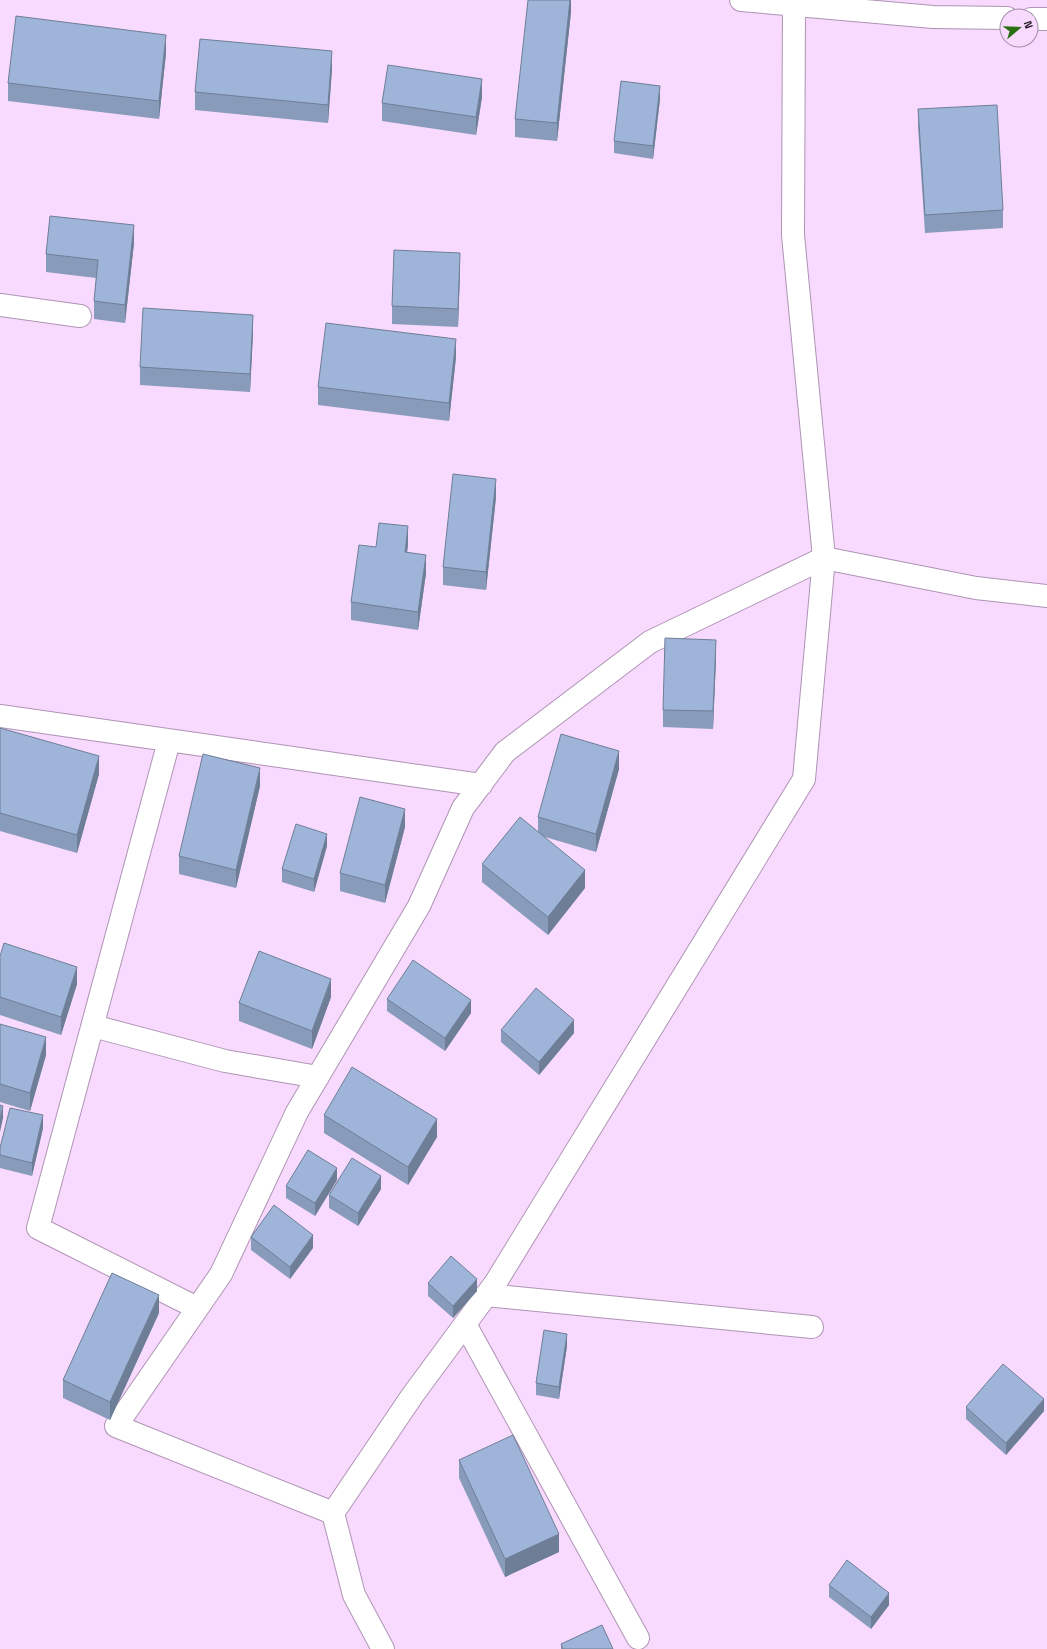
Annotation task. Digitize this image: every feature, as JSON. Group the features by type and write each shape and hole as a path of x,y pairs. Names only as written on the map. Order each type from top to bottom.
{"street":[{"path":"741,0 933,17 999,18"},
{"path":"383,1649 354,1595 333,1513 412,1396 486,1295 804,779 824,558 793,235 794,5"},
{"path":"0,305 80,316"},
{"path":"333,1513 116,1426 221,1274 298,1112 419,906 463,808 505,752 650,642 824,558 976,588 1047,596"},
{"path":"0,716 481,785"},
{"path":"169,741 38,1228 197,1308"},
{"path":"93,1026 225,1061 318,1077"},
{"path":"486,1295 812,1327"},
{"path":"465,1324 638,1638"}],"building":[{"path":"528,0 570,0 557,123 515,119"},
{"path":"16,16 166,35 159,101 8,83"},
{"path":"200,39 332,51 328,105 195,92"},
{"path":"388,65 482,79 476,117 382,103"},
{"path":"621,81 660,86 653,146 614,141"},
{"path":"997,105 1003,210 925,215 918,109"},
{"path":"50,216 134,225 125,305 94,301 98,260 46,254"},
{"path":"394,250 460,253 458,309 392,306"},
{"path":"143,308 253,315 250,374 140,367"},
{"path":"326,323 456,339 449,403 318,387"},
{"path":"453,474 496,479 486,572 443,567"},
{"path":"379,523 408,526 405,552 426,555 418,612 351,602 359,545 376,547"},
{"path":"665,638 716,640 713,711 663,710"},
{"path":"0,728 99,756 77,835 0,813"},
{"path":"561,734 619,751 596,834 538,817"},
{"path":"203,754 260,768 236,870 179,856"},
{"path":"360,797 405,809 385,885 340,873"},
{"path":"520,817 585,870 548,917 482,864"},
{"path":"296,824 327,834 314,879 282,869"},
{"path":"4,943 77,967 61,1017 0,997 0,956"},
{"path":"259,951 331,979 312,1031 239,1003"},
{"path":"413,960 471,1000 445,1038 387,999"},
{"path":"536,988 574,1020 539,1062 501,1030"},
{"path":"0,1024 46,1037 30,1093 0,1084"},
{"path":"352,1067 437,1119 408,1167 324,1115"},
{"path":"0,1105 3,1106 0,1120"},
{"path":"10,1108 43,1115 32,1163 0,1155 0,1148"},
{"path":"308,1150 337,1168 315,1203 286,1186"},
{"path":"352,1158 381,1176 358,1213 329,1195"},
{"path":"274,1205 313,1235 290,1267 251,1237"},
{"path":"451,1256 477,1279 453,1306 428,1283"},
{"path":"112,1273 159,1295 110,1402 63,1380"},
{"path":"544,1330 567,1334 559,1387 536,1383"},
{"path":"1003,1364 1044,1399 1006,1443 966,1407"},
{"path":"513,1435 559,1534 505,1559 459,1460"},
{"path":"847,1560 889,1593 871,1617 829,1585"},
{"path":"602,1625 613,1649 563,1649 561,1644"}]}
